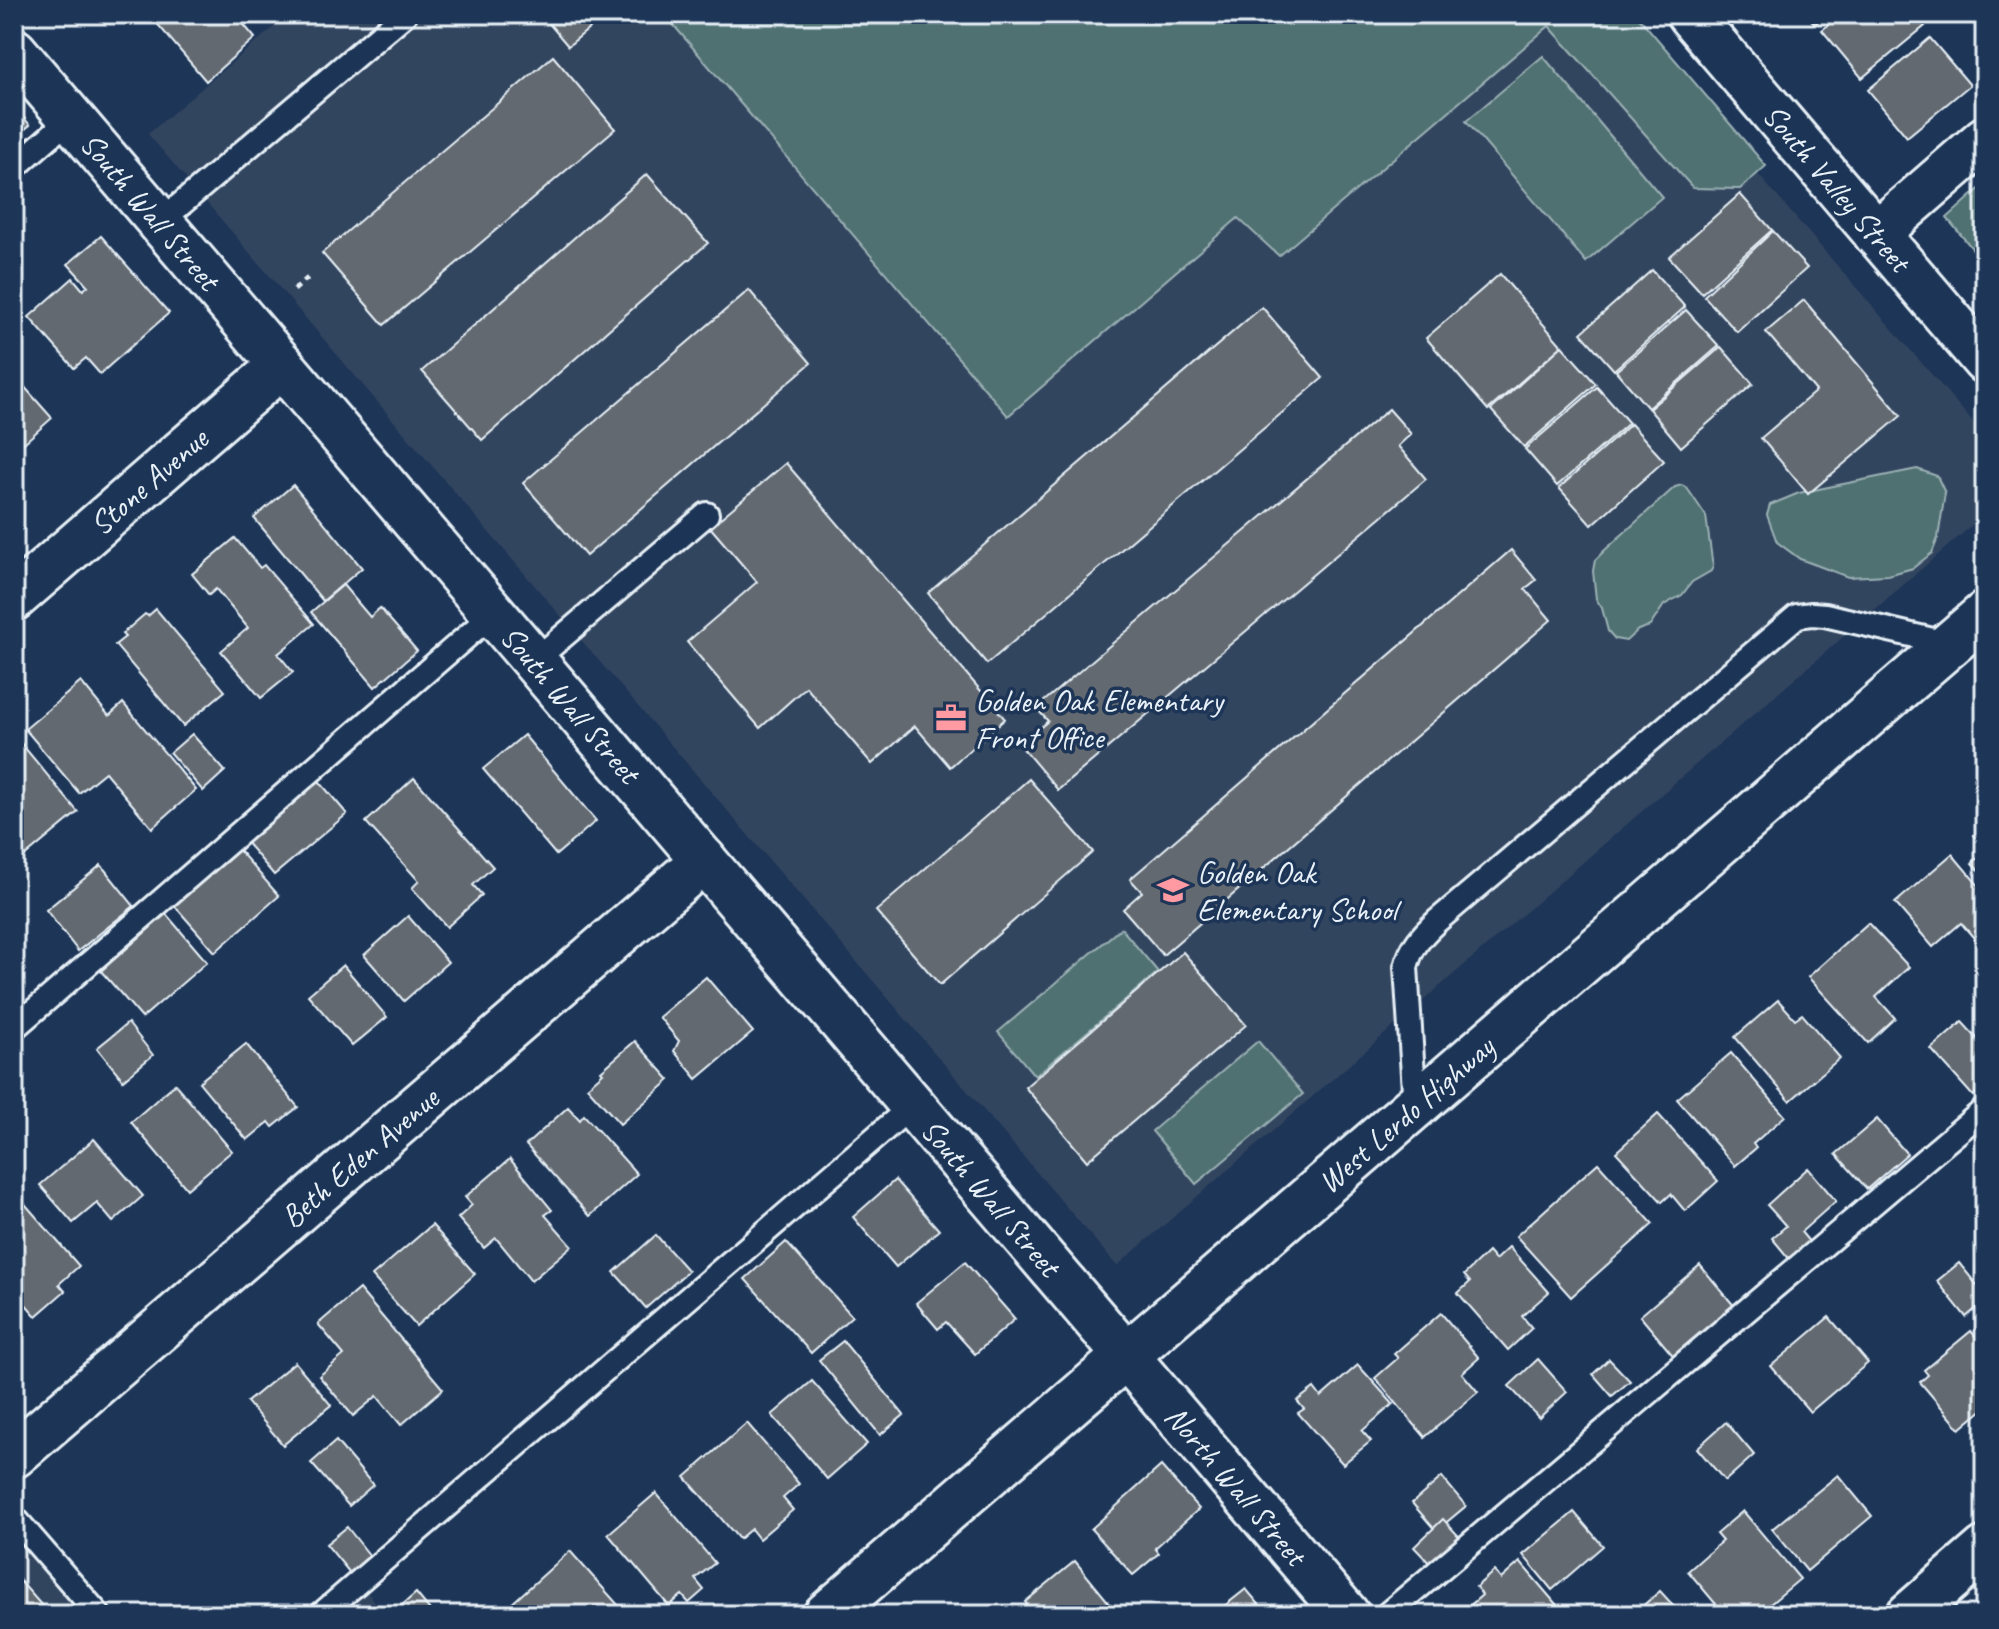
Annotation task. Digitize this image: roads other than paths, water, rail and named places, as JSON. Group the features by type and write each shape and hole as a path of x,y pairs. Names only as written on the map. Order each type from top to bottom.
{"street":[{"name":"South Valley Street","path":"1689,14 1985,361"},
{"name":"South Wall Street","path":"14,51 1126,1356"},
{"path":"1876,234 1985,139"},
{"name":"Stone Avenue","path":"14,598 282,365"},
{"name":"West Lerdo Highway","path":"826,1615 1985,614"},
{"name":"Beth Eden Avenue","path":"14,1455 704,860"},
{"name":"North Wall Street","path":"1126,1356 1347,1615"},
{"path":"1909,1615 1985,1549"}],"lane":[{"path":"160,222 405,14"},
{"path":"14,168 71,118"},
{"path":"534,661 707,514"},
{"path":"14,1028 494,613"},
{"path":"1415,1106 1406,967 1410,951 1437,921 1797,616 1825,615 1950,644"},
{"path":"320,1615 913,1105"},
{"path":"1386,1615 1985,1109"},
{"path":"14,1517 99,1615"}],"place":[{"name":"Golden Oak Elementary Front Office","path":"951,718"},
{"name":"Golden Oak Elementary School","path":"1173,890"}]}
